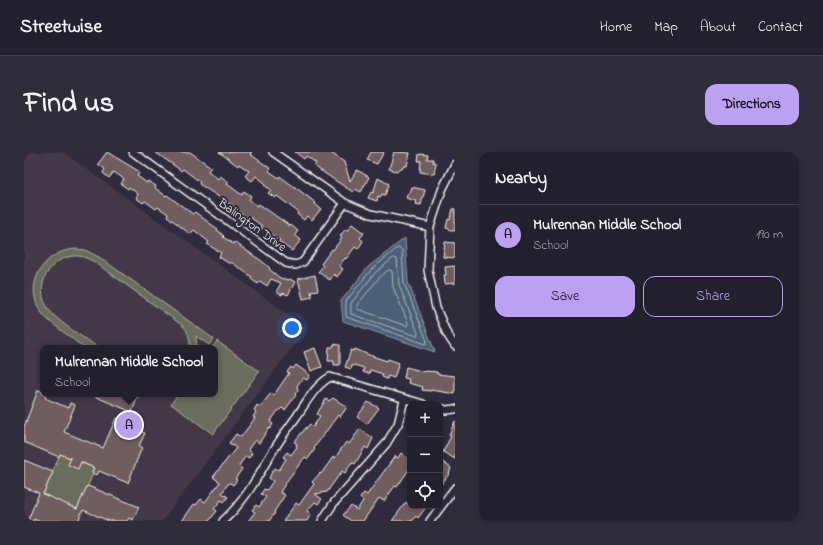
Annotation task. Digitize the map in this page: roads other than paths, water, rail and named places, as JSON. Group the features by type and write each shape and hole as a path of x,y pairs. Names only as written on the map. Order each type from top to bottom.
{"street":[{"name":"Balington Drive","path":"133,152 286,263 296,265 303,262 345,203"},
{"path":"273,152 345,203 371,214 430,227"},
{"path":"455,164 442,190 430,227 428,270 436,308 447,334 455,346"},
{"path":"223,521 239,505 252,487 272,452 321,382 330,377 409,401"},
{"path":"322,521 333,504 386,444 398,424 404,400"},
{"path":"443,409 446,410 455,408"},
{"path":"430,521 455,488"}],"water":[{"path":"405,238 408,282 435,352 343,321 341,301 368,267"}],"place":[{"name":"Mulrennan Middle School","path":"129,425"}]}
